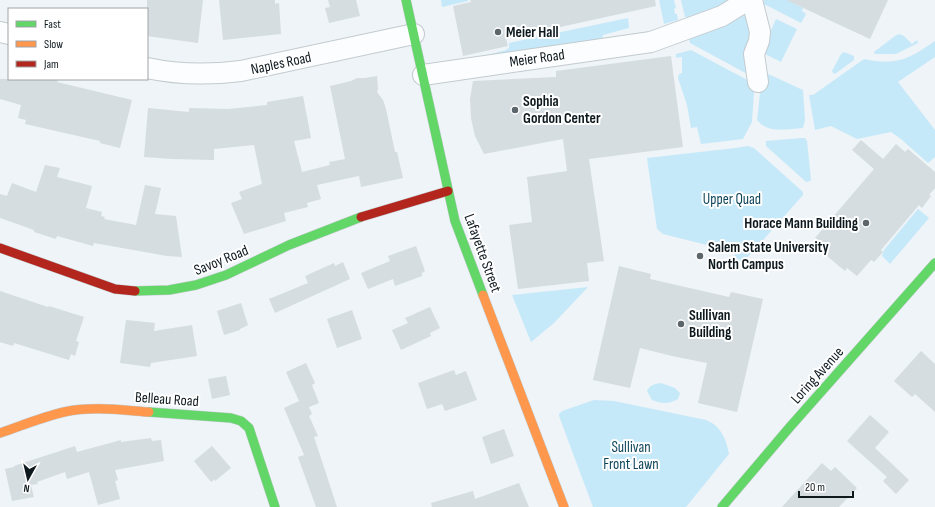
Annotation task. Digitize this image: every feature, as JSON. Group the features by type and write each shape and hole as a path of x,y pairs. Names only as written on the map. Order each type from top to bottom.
{"main road":[{"name":"Lafayette Street","path":"406,0 455,221 564,507"},
{"name":"Savoy Road","path":"0,248 115,288 141,292 169,290 196,285 226,275 289,246 353,220 448,191"},
{"name":"Loring Avenue","path":"722,507 789,428 935,263"},
{"name":"Belleau Road","path":"0,433 64,412 87,409 113,409 231,418 241,421 249,428 275,507"}],"street":[{"name":"Meier Road","path":"423,75 651,42 722,16 748,0"},
{"path":"752,0 760,32 759,41 754,54 758,82"},
{"name":"Naples Road","path":"148,68 199,75 220,74 241,71 414,34"}],"green space":[{"path":"441,0 468,0 468,1 442,7"},
{"path":"659,0 674,0 676,8 674,9 675,14 677,14 678,20 664,24"},
{"path":"681,0 733,0 703,14 685,17"},
{"path":"764,0 795,0 793,3 803,8 802,11 806,14 801,23 764,4"},
{"path":"746,12 754,39 749,75 690,43 689,38"},
{"path":"628,18 629,28 603,35 602,41 487,55 506,50 509,48 509,43"},
{"path":"776,19 797,29 781,62 761,52"},
{"path":"899,34 904,36 912,44 917,40 918,43 896,54 875,54 874,52"},
{"path":"935,41 935,57 898,82 935,130 935,157 928,163 891,132 857,139 831,126 815,130 809,95 813,95 864,59 885,62 902,59 918,52"},
{"path":"691,50 753,83 754,92 752,122 743,139 701,144 697,127 691,128 687,105 678,78 679,74 682,73 682,57 676,58 676,54"},
{"path":"844,52 854,56 854,60 835,74 832,71 841,54"},
{"path":"768,74 803,90 805,120 803,128 785,130 772,129 757,120 761,84 764,84"},
{"path":"805,138 807,141 811,179 810,181 806,182 766,146 766,141"},
{"name":"Upper Quad","path":"748,146 754,148 803,192 803,195 736,269 734,268 735,252 663,234 657,229 647,158"},
{"path":"918,209 929,218 890,264 882,256 884,250"},
{"path":"588,287 554,323 531,342 512,295"},
{"path":"661,383 675,388 680,393 678,399 665,403 652,400 647,391 649,387"},
{"name":"Sullivan Front Lawn","path":"594,400 614,401 706,420 719,429 726,443 729,454 686,507 593,507 559,414 562,411"}],"building":[{"path":"147,0 203,0 198,43 148,36"},
{"path":"219,0 275,0 275,4 279,3 281,34 223,40"},
{"path":"328,0 356,0 360,16 329,23 325,8 330,7"},
{"name":"Meier Hall","path":"470,0 655,0 656,6 506,39 508,46 463,56 453,6 471,2"},
{"path":"786,0 888,0 870,39"},
{"path":"671,56 683,147 589,159 604,261 587,263 589,281 518,289 509,225 532,222 527,177 567,171 563,139 484,154 475,136 471,118 470,99 473,81 556,77 556,71"},
{"path":"377,76 377,92 383,100 386,109 395,152 397,152 403,178 361,187 359,176 317,185 321,199 307,203 308,207 284,213 286,221 244,234 231,203 242,199 239,192 262,184 254,145 214,149 214,160 144,157 148,108 189,112 189,108 228,109 267,105 267,102 303,96 311,138 294,141 302,172 330,165 329,162 345,159 330,86 357,78"},
{"path":"0,79 8,79 58,80 57,82 132,100 120,148 100,143 100,141 25,124 26,120 18,118 21,105 0,99"},
{"name":"Horace Mann Building","path":"861,140 883,159 896,144 905,152 908,149 935,172 935,188 929,195 931,196 922,208 919,205 881,250 883,252 874,262 871,260 857,276 847,268 845,271 821,251 825,246 815,238 874,169 852,150"},
{"path":"45,165 60,168 57,177 92,186 86,208 102,212 101,216 105,217 104,219 136,225 145,185 161,188 155,214 176,216 182,257 167,256 94,243 93,246 57,236 56,239 0,218 0,194 7,196 12,183 36,192"},
{"path":"416,246 425,271 422,273 422,276 395,286 393,279 368,289 361,273 390,261 388,256"},
{"path":"343,262 350,279 275,313 269,299 308,283 305,276 334,263 335,266"},
{"name":"Sullivan Building","path":"619,266 651,274 650,279 729,297 731,292 763,299 737,412 698,403 707,363 640,348 630,388 593,380"},
{"path":"0,291 84,317 76,341 79,342 75,356 71,354 69,360 14,343 13,346 0,342"},
{"path":"241,303 248,325 240,330 224,335 217,311"},
{"path":"430,307 440,328 430,333 431,336 401,350 392,330 408,323 405,318"},
{"path":"352,310 362,339 337,348 327,319"},
{"path":"126,320 155,323 154,331 192,325 197,356 151,363 150,367 120,363"},
{"path":"921,351 935,364 935,412 915,394 912,397 894,381"},
{"path":"306,363 315,383 312,385 319,403 309,407 312,414 309,416 318,436 314,437 337,507 316,507 298,457 304,455 284,408 299,401 286,372"},
{"path":"454,370 456,375 466,371 477,400 445,411 442,404 427,409 418,383"},
{"path":"226,376 230,395 212,399 208,379"},
{"path":"870,415 889,432 875,448 909,480 896,494 883,481 887,477 847,441"},
{"path":"504,429 514,456 491,464 482,437"},
{"path":"151,438 152,441 161,440 164,461 115,470 118,480 115,481 120,499 98,505 89,472 67,479 65,472 37,482 38,484 31,485 34,497 12,501 5,469 75,446 77,452 121,440 121,442"},
{"path":"212,446 231,468 215,481 215,479 211,482 194,461"},
{"path":"822,463 831,471 835,467 857,488 839,507 782,507"},
{"path":"519,483 529,507 432,507 431,503 473,491 475,499"}],"traffic: fast":[{"path":"406,0 455,221 483,295"},
{"path":"135,291 169,290 196,285 226,275 289,245 361,217"},
{"path":"722,507 789,428 935,263"},
{"path":"149,412 231,418 241,421 249,428 275,507"}],"traffic: slow":[{"path":"483,295 564,507"},
{"path":"0,433 48,416 75,410 106,409 149,412"}],"traffic: jam":[{"path":"361,217 448,191"},
{"path":"0,248 115,289 135,291"}],"place":[{"name":"Meier Hall","path":"498,32"},
{"name":"Sophia Gordon Center","path":"515,110"},
{"name":"Horace Mann Building","path":"866,223"},
{"name":"Salem State University North Campus","path":"700,256"},
{"name":"Sullivan Building","path":"681,324"}]}
